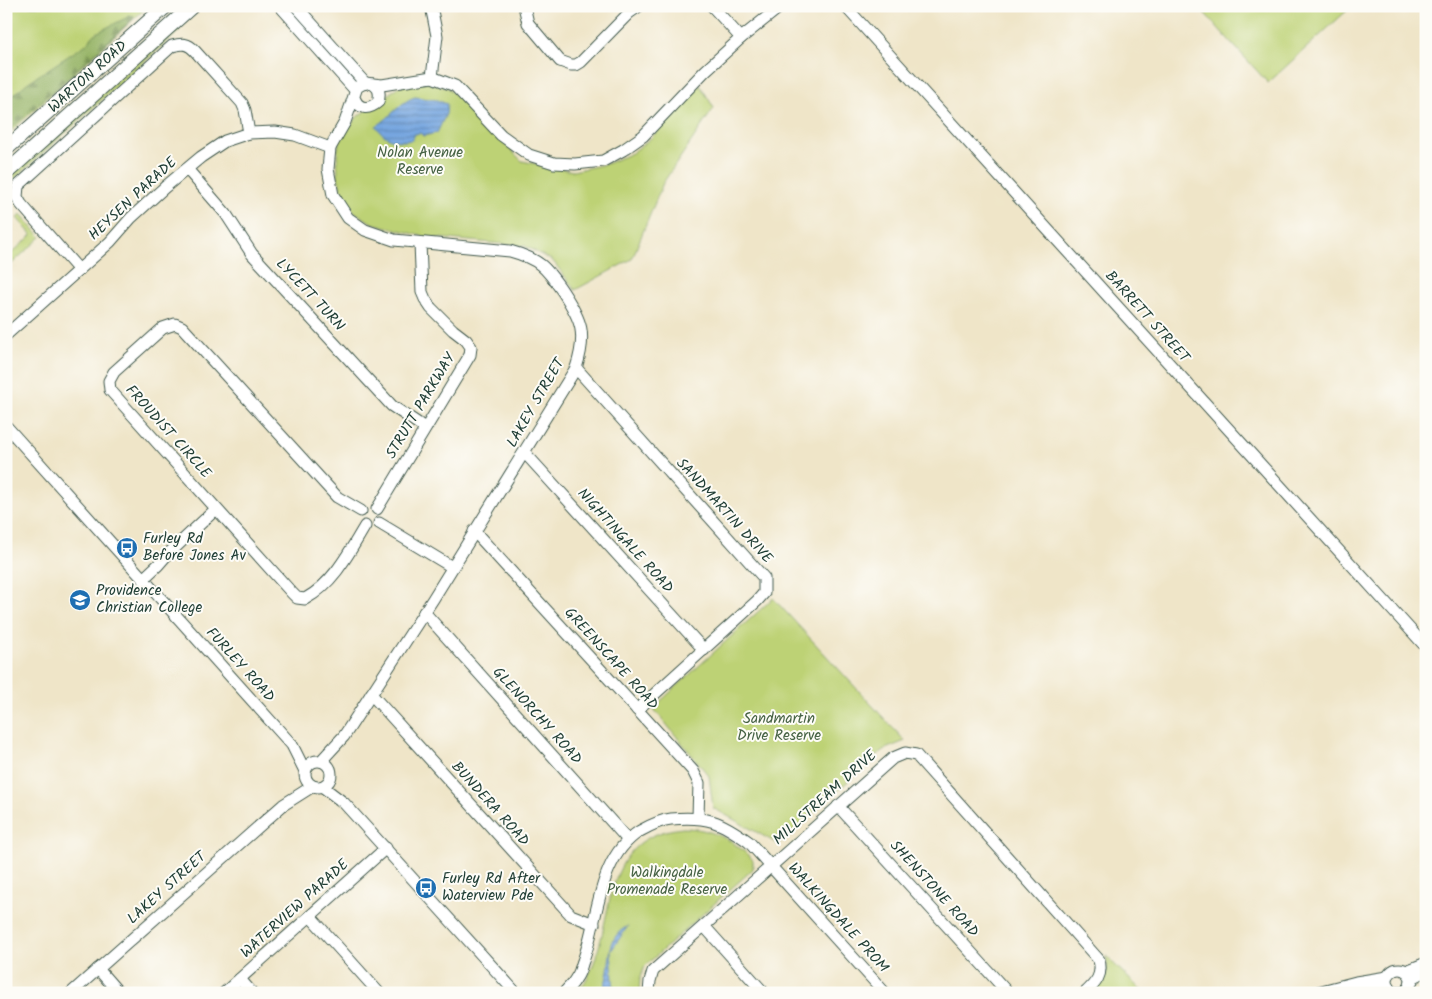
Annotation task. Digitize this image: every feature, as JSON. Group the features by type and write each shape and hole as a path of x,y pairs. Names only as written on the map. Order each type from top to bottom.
{"main road":[{"name":"WARTON ROAD","path":"6,149 166,6"},
{"name":"WARTON ROAD","path":"6,173 192,6"}],"street":[{"path":"280,6 355,94 358,105 366,108"},
{"path":"296,6 369,84 379,92 379,99"},
{"path":"431,6 437,36 432,77"},
{"path":"524,6 528,23 560,60 576,65 639,6"},
{"path":"712,6 741,38"},
{"path":"355,94 359,85 395,83 432,77 455,86 501,136 529,155 554,163 575,164 603,161 643,136 705,71 741,38 781,6"},
{"name":"BARRETT STREET","path":"846,6 1426,647"},
{"path":"80,270 22,204 18,197 18,186 172,46 187,44 192,47 242,103 249,133"},
{"name":"LAKEY STREET","path":"345,122 366,108 373,106 395,83"},
{"name":"LAKEY STREET","path":"72,993 283,805 322,774 344,736 525,452 576,368 581,348 580,322 577,313 546,268 526,255 510,251 394,240 365,230 348,218 333,195 328,169 330,148 345,122 355,94"},
{"name":"HEYSEN PARADE","path":"6,335 110,242 131,218 201,157 225,141 249,133 275,132 295,135 330,148"},
{"name":"LYCETT TURN","path":"187,169 226,214 252,254 385,399 392,406 425,428"},
{"name":"STRUTT PARKWAY","path":"377,509 470,355 470,347 466,340 431,308 425,299 422,292 420,243"},
{"name":"FROUDIST CIRCLE","path":"361,511 337,497 182,327 175,324 163,328 114,372 109,382 110,390 297,598 305,600 315,594 329,580 365,526"},
{"name":"SANDMARTIN DRIVE","path":"576,368 764,578 764,593 637,710"},
{"name":"FURLEY ROAD","path":"6,426 292,745 322,774 344,803 516,993"},
{"name":"NIGHTINGALE ROAD","path":"525,452 704,650"},
{"path":"371,506 377,509 381,514 379,523 371,528 365,526 359,518 361,511 371,506"},
{"path":"140,576 154,560 165,557 216,509"},
{"path":"379,523 452,567"},
{"name":"GREENSCAPE ROAD","path":"474,531 693,771 699,783 698,817"},
{"name":"GLENORCHY ROAD","path":"424,612 628,840"},
{"name":"BUNDERA ROAD","path":"371,694 572,915 594,924"},
{"name":"FURLEY ROAD","path":"292,745 305,774"},
{"name":"MILLSTREAM DRIVE","path":"649,993 653,971 893,758 905,753 916,755 1099,960 1101,966 1099,978 1086,993"},
{"name":"LAKEY STREET","path":"283,805 305,774 309,764 322,774"},
{"path":"305,774 306,780 322,774"},
{"name":"SHENSTONE ROAD","path":"838,806 1008,993"},
{"name":"WALKINGDALE PROM","path":"564,993 577,978 587,950 610,865 628,840 643,830 666,820 698,817 709,819 735,832 749,842 885,993"},
{"name":"WATERVIEW PARADE","path":"224,993 386,848"},
{"path":"310,916 379,993"},
{"path":"704,926 764,993"},
{"path":"1406,971 1426,962"},
{"path":"1340,993 1364,987 1381,986 1388,982 1395,969 1399,968 1406,971 1410,977 1410,984"},
{"path":"98,969 119,993"},
{"path":"1314,993 1373,978 1388,982 1395,992 1400,993 1406,990 1414,977 1426,971"},
{"path":"240,979 252,993"}],"green space":[{"path":"6,6 148,6 6,136"},
{"path":"1198,6 1352,6 1268,83"},
{"path":"130,16 135,17 6,133 6,102 27,83 85,45 96,33"},
{"path":"182,22 179,31 6,186 6,177"},
{"name":"Nolan Avenue Reserve","path":"423,81 448,88 522,161 573,171 606,164 632,153 651,138 700,85 714,108 663,183 632,259 575,290 553,261 525,246 426,237 372,223 353,211 342,193 338,177 337,155 339,140 358,116 401,85"},
{"path":"21,214 41,237 7,268 6,258 32,235 17,218"},
{"name":"Sandmartin Drive Reserve","path":"773,598 905,741 883,750 778,844 713,808 709,776 653,708"},
{"name":"Walkingdale Promenade Reserve","path":"683,828 703,830 730,841 753,860 753,869 645,966 640,979 639,993 577,993 591,971 611,894 620,870 633,850 653,836"},
{"path":"1106,956 1144,993 1093,993 1105,977 1107,969"}],"water":[{"path":"415,97 437,100 447,104 446,114 437,133 423,136 420,133 415,134 412,140 401,141 396,141 383,135 376,126 409,99"},
{"path":"628,926 611,951 614,993 602,993 612,944 617,934"}],"place":[{"name":"Furley Rd Before Jones Av","path":"127,548"},
{"name":"Providence Christian College","path":"80,600"},
{"name":"Furley Rd After Waterview Pde","path":"426,888"}]}
